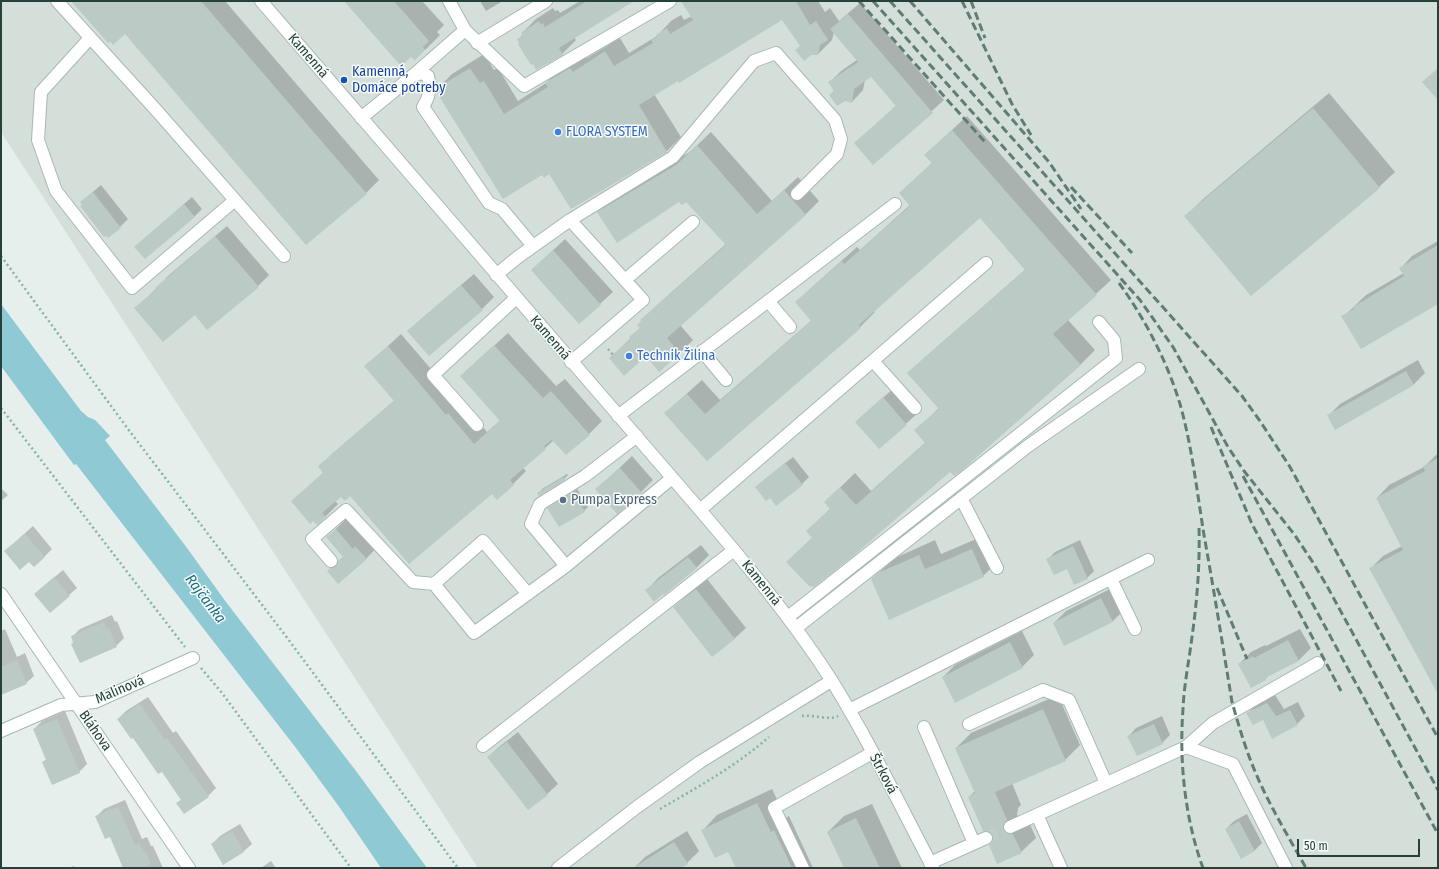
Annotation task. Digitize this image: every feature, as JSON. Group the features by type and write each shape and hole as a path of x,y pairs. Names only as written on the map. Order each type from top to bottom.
{"street":[{"path":"57,1 157,111 284,256"},
{"name":"Kamenná","path":"261,1 734,550 788,617 832,681"},
{"path":"449,1 465,30 524,86 670,1"},
{"path":"477,43 546,1"},
{"path":"361,118 465,30"},
{"path":"90,38 41,92 38,140 56,191 132,288 235,200"},
{"path":"496,275 533,246 570,220 673,157 754,62 776,53 836,120 841,139 837,154 797,194"},
{"path":"412,76 421,73 428,76 430,85 428,97 422,107 489,203 502,209 533,246"},
{"path":"618,416 895,204"},
{"path":"570,220 643,300 571,362"},
{"path":"625,280 693,222"},
{"path":"700,510 986,263"},
{"path":"477,425 433,375 516,298"},
{"path":"768,301 790,327"},
{"path":"788,617 1116,358 1114,340 1099,322"},
{"path":"702,351 726,380"},
{"path":"873,361 915,408"},
{"path":"796,628 1028,446 1139,369"},
{"path":"566,566 531,524 540,504 586,476 637,436"},
{"path":"331,561 312,539 346,510 413,582 434,584 474,633 566,566 672,478"},
{"path":"961,498 997,568"},
{"path":"434,584 483,541 528,594"},
{"path":"483,746 734,550"},
{"path":"849,710 1148,560"},
{"path":"1111,579 1135,629"},
{"name":"Bláhova","path":"1,594 190,868"},
{"name":"Malinová","path":"1,731 61,705 95,702 193,658"},
{"path":"1010,827 1186,747 1213,723 1318,663"},
{"path":"558,868 637,807 700,762 832,681"},
{"name":"Štrková","path":"832,681 849,710 931,866"},
{"path":"969,724 1043,690 1069,700 1106,783"},
{"path":"924,727 974,843"},
{"path":"1186,747 1233,764 1286,868"},
{"path":"802,868 774,808 872,753"},
{"path":"1037,815 1061,868"},
{"path":"931,866 986,838"}],"path":[{"path":"1,256 128,429 280,628 458,868"},
{"path":"1,408 193,658 222,693 351,868"},
{"path":"798,717 808,715 833,719 849,710"},
{"path":"655,812 718,776 750,754 773,734"}],"shaded area":[{"path":"1,1 1438,1 1438,868 478,868 1,132"}],"water":[{"name":"Rajčanka","path":"1,304 81,411 88,417 95,420 110,436 105,440 226,602 356,771 427,868 381,868 340,808 296,748 76,464 74,465 1,366"}],"building":[{"path":"71,1 201,1 367,194 306,245 125,34 113,45 110,41 108,43"},
{"path":"344,1 394,1 429,41 423,47 425,50 415,60 411,57 401,66"},
{"path":"587,1 634,1 559,48 563,55 536,70 533,64 531,65 518,44 517,39 523,36 521,33 539,21 541,25 543,23 545,27"},
{"name":"FLORA SYSTEM","path":"681,1 796,1 810,25 816,21 828,40 820,45 818,55 811,55 804,61 795,50 800,46 782,20 679,83 678,81 639,105 667,152 571,209 549,174 544,178 542,175 503,199 437,93 437,88 470,68 480,83 484,81 504,114 548,87 545,83 570,68 573,72 605,51 614,66 653,43 651,40 667,28 670,34 693,20"},
{"path":"848,14 933,113 873,165 854,143 896,106 871,77 854,89 852,103 845,101 837,106 829,95 834,91 828,82 858,62 830,29"},
{"path":"1438,68 1438,100 1422,82"},
{"path":"1313,108 1380,188 1251,296 1184,216"},
{"path":"952,130 1097,295 1053,334 1081,365 959,473 954,476 950,472 852,557 814,587 809,586 786,562 812,538 806,531 830,509 824,502 840,487 856,505 925,443 914,430 939,409 907,373 1025,270 980,218 859,325 861,328 707,461 664,413 687,394 705,414 811,321 795,302 842,261 844,264 910,206 899,193 932,163 924,155"},
{"path":"697,145 757,214 784,190 806,215 667,338 680,354 659,372 646,356 624,376 609,358 631,339 629,337 640,328 637,325 641,321 640,320 726,245 686,202 682,205 679,202 617,243 597,212 676,165"},
{"path":"93,192 121,228 108,238 106,236 104,237 80,206 82,205 80,202"},
{"path":"184,204 195,217 145,259 134,247"},
{"path":"215,236 259,287 207,330 195,315 163,342 134,308"},
{"path":"1438,245 1438,304 1361,349 1341,316 1404,276 1399,268"},
{"path":"553,250 601,305 579,324 531,270"},
{"path":"461,285 483,310 429,356 407,331"},
{"path":"494,345 543,398 551,391 590,435 566,455 552,440 544,446 546,449 510,480 514,485 497,500 492,494 409,564 350,496 345,501 341,497 322,513 326,517 317,525 313,521 310,524 291,501 323,473 318,466 394,401 364,366 388,346 446,415 448,413 474,444 500,421 460,376"},
{"path":"1406,371 1414,385 1335,430 1327,415"},
{"path":"883,397 907,425 879,449 855,422"},
{"path":"1438,458 1438,694 1369,568 1403,550 1376,498 1425,471 1423,466"},
{"path":"785,463 803,485 776,506 770,498 766,501 755,487"},
{"path":"620,468 642,493 617,514 595,489"},
{"path":"563,477 565,480 539,496 537,493"},
{"path":"573,492 585,512 559,527 547,508"},
{"path":"336,529 353,549 355,546 367,559 338,584 327,571 336,566 338,561 343,557 326,537"},
{"path":"25,534 45,557 34,567 29,562 20,570 4,551"},
{"path":"1073,546 1088,579 1074,585 1067,569 1054,575 1046,559"},
{"path":"972,549 984,577 889,620 871,579 878,573 919,555 925,569"},
{"path":"688,557 697,568 654,602 645,590"},
{"path":"54,577 70,596 50,613 34,594"},
{"path":"696,589 735,639 712,657 673,607"},
{"path":"1101,598 1113,622 1064,646 1053,623"},
{"path":"104,622 107,629 109,628 117,647 80,663 71,644 73,643 71,636"},
{"path":"1288,640 1299,661 1265,678 1266,680 1251,688 1238,664 1253,656 1254,658"},
{"path":"1010,642 1023,668 955,703 942,677"},
{"path":"17,660 27,684 1,695 1,667"},
{"path":"1267,703 1276,716 1290,710 1298,725 1272,739 1263,720 1253,725 1246,713"},
{"path":"140,704 165,740 167,738 209,797 184,814 176,803 181,800 162,772 158,774 133,738 131,739 117,719"},
{"path":"1043,709 1066,761 995,792 1007,820 1004,823 1003,830 1006,833 1013,834 1022,853 997,864 989,845 992,842 993,835 990,832 983,831 968,797 975,793 955,748"},
{"path":"57,719 80,773 52,785 42,762 46,760 33,729"},
{"path":"1154,724 1163,744 1137,756 1127,736"},
{"path":"507,742 548,795 528,810 487,757"},
{"path":"757,803 771,832 774,830 792,868 736,868 728,852 715,858 701,830"},
{"path":"118,807 135,845 139,843 144,853 146,852 151,864 142,868 123,868 110,837 105,839 95,816"},
{"path":"856,818 880,868 844,868 827,832"},
{"path":"1239,821 1255,851 1241,859 1225,829"},
{"path":"232,831 244,852 223,865 211,844"},
{"path":"674,842 688,864 681,868 633,868"}],"tunnel":[{"path":"986,838 1010,827"}],"railway":[{"path":"859,1 985,142"},
{"path":"873,1 1140,300 1173,347 1228,447 1244,471 1294,534 1312,561 1438,790"},
{"path":"890,1 1242,396 1290,467 1438,738"},
{"path":"910,1 1049,162 1081,209"},
{"path":"962,1 1012,104 1031,135"},
{"path":"971,1 985,38"},
{"path":"1071,187 1132,253"},
{"path":"1119,283 1138,311 1162,356 1175,388 1191,453 1232,702 1246,749 1264,791 1306,868"},
{"path":"1211,427 1252,524 1341,691"},
{"path":"1243,476 1438,834"},
{"path":"1199,528 1198,583 1184,691 1182,749 1188,810 1203,868"},
{"path":"1217,588 1247,659"}],"place":[{"name":"Kamenná, Domáce potreby","path":"344,80"},
{"name":"FLORA SYSTEM","path":"558,132"},
{"name":"Technik Žilina","path":"629,356"},
{"name":"Pumpa Express","path":"563,500"}]}
